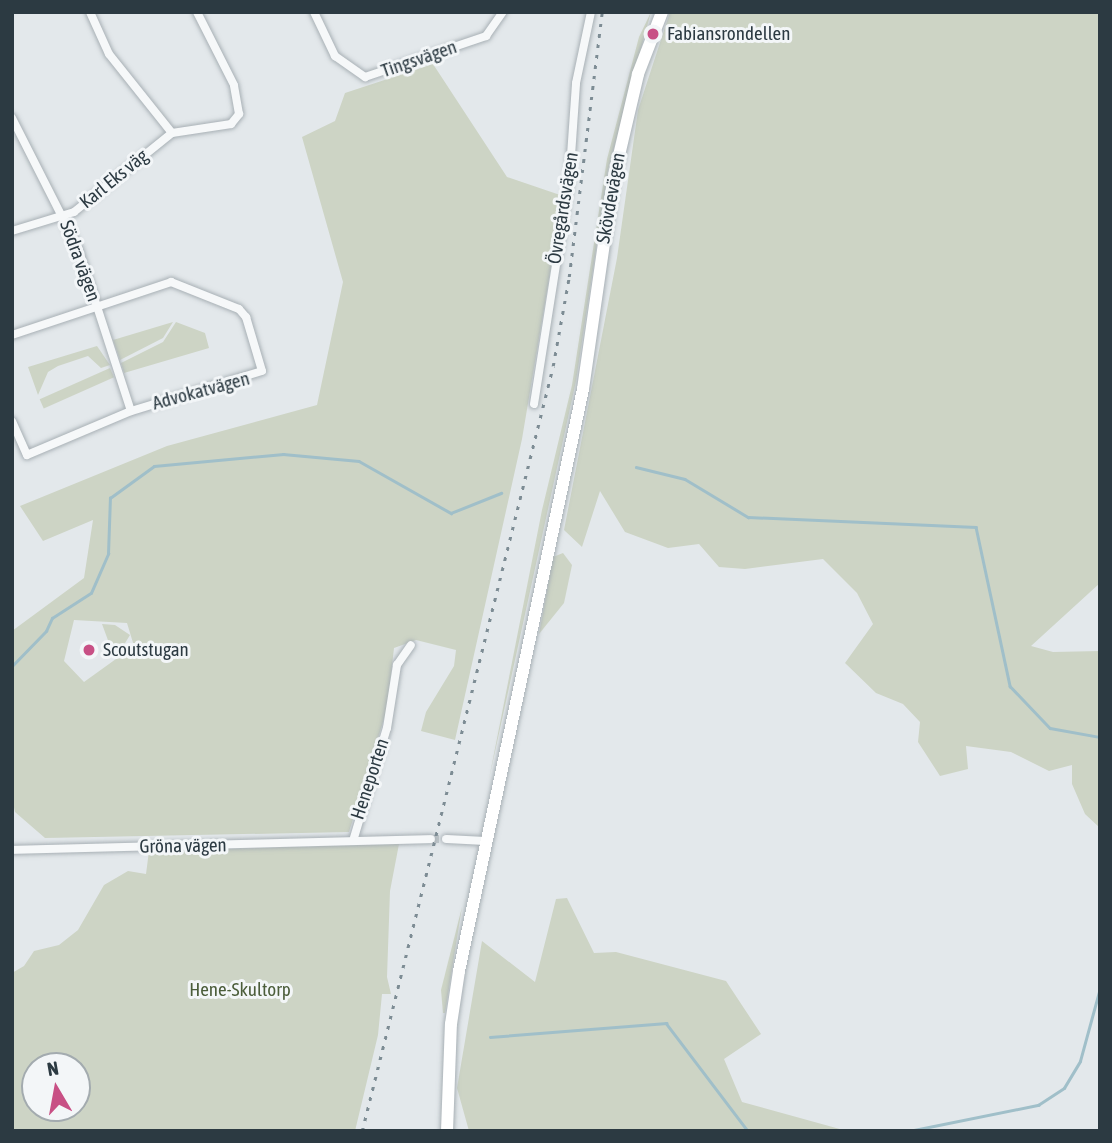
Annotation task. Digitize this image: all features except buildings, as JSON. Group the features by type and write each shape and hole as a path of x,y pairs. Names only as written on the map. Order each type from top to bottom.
{"main road":[{"name":"Skövdevägen","path":"447,1131 451,1024 486,841 583,389 612,181 638,74 662,12"}],"street":[{"path":"90,12 109,54 172,133 232,124 239,114 234,85 197,12"},
{"name":"Tingsvägen","path":"314,12 335,56 349,71 365,77 486,36 503,12"},
{"name":"Övregårdsvägen","path":"534,404 569,184 576,83 591,12"},
{"name":"Södra vägen","path":"12,118 64,216 131,411"},
{"name":"Karl Eks väg","path":"12,231 64,216 172,133"},
{"path":"12,145 23,141"},
{"name":"Advokatvägen","path":"96,305 172,282 239,309 246,317 261,366 258,376 131,411"},
{"path":"12,335 96,305"},
{"path":"12,421 27,455 131,411"},
{"name":"Heneporten","path":"411,645 397,665 387,728 353,841 431,839"},
{"path":"446,839 486,841"},
{"name":"Gröna vägen","path":"12,850 353,841"}],"green space":[{"path":"651,12 608,170 576,381 489,779 542,510 572,385 607,159 639,37"},
{"path":"670,12 1100,12 1100,583 1031,646 1053,652 1100,651 1100,828 1085,814 1072,784 1072,765 1049,771 1011,752 966,746 968,769 940,776 918,742 920,722 903,704 876,693 845,663 873,624 857,593 823,559 745,569 719,567 699,544 668,548 625,532 600,491 582,547 564,530 617,258 638,110"},
{"path":"433,64 507,177 563,196 522,439 455,740 421,731 426,712 454,666 456,650 416,640 394,648 387,709 349,832 45,838 15,812 12,798 12,631 84,578 93,520 43,541 20,506 167,446 317,405 343,282 302,137 335,121 345,93","holes":["74,620 127,623 134,646 84,682 64,661"]},
{"path":"173,322 163,338 120,360 113,340"},
{"path":"176,322 205,333 209,348 124,373 121,363 163,342"},
{"path":"97,346 110,365 101,368 88,356 58,366 48,372 38,395 28,367"},
{"path":"110,368 114,377 44,408 40,399"},
{"path":"563,553 572,565 564,603 539,634 553,557"},
{"path":"102,624 115,625 130,635 122,648 105,659 109,643"},
{"name":"Hene-Skultorp","path":"399,844 390,891 387,977 391,994 382,994 378,1035 355,1131 12,1131 12,973 24,966 34,951 59,945 78,930 104,885 128,871 146,874 149,851"},
{"path":"567,898 594,953 616,952 726,981 761,1034 724,1059 742,1102 847,1131 469,1131 457,1088 482,941 535,982 556,899"},
{"path":"462,907 445,1013 443,1013 441,990"}],"waterway":[{"path":"12,666 46,631 52,618 91,593 108,554 110,498 154,466 283,454 359,461 451,513 501,493"},
{"path":"636,467 685,479 748,517 976,527 1010,686 1050,728 1100,737"},
{"path":"909,1131 1038,1105 1064,1088 1080,1061 1100,988"},
{"path":"490,1037 666,1023 748,1131"}],"tunnel":[{"path":"431,839 446,839"}],"railway":[{"path":"362,1131 553,366 569,277 602,12"}],"place":[{"name":"Fabiansrondellen","path":"653,34"},
{"name":"Scoutstugan","path":"89,650"}]}
